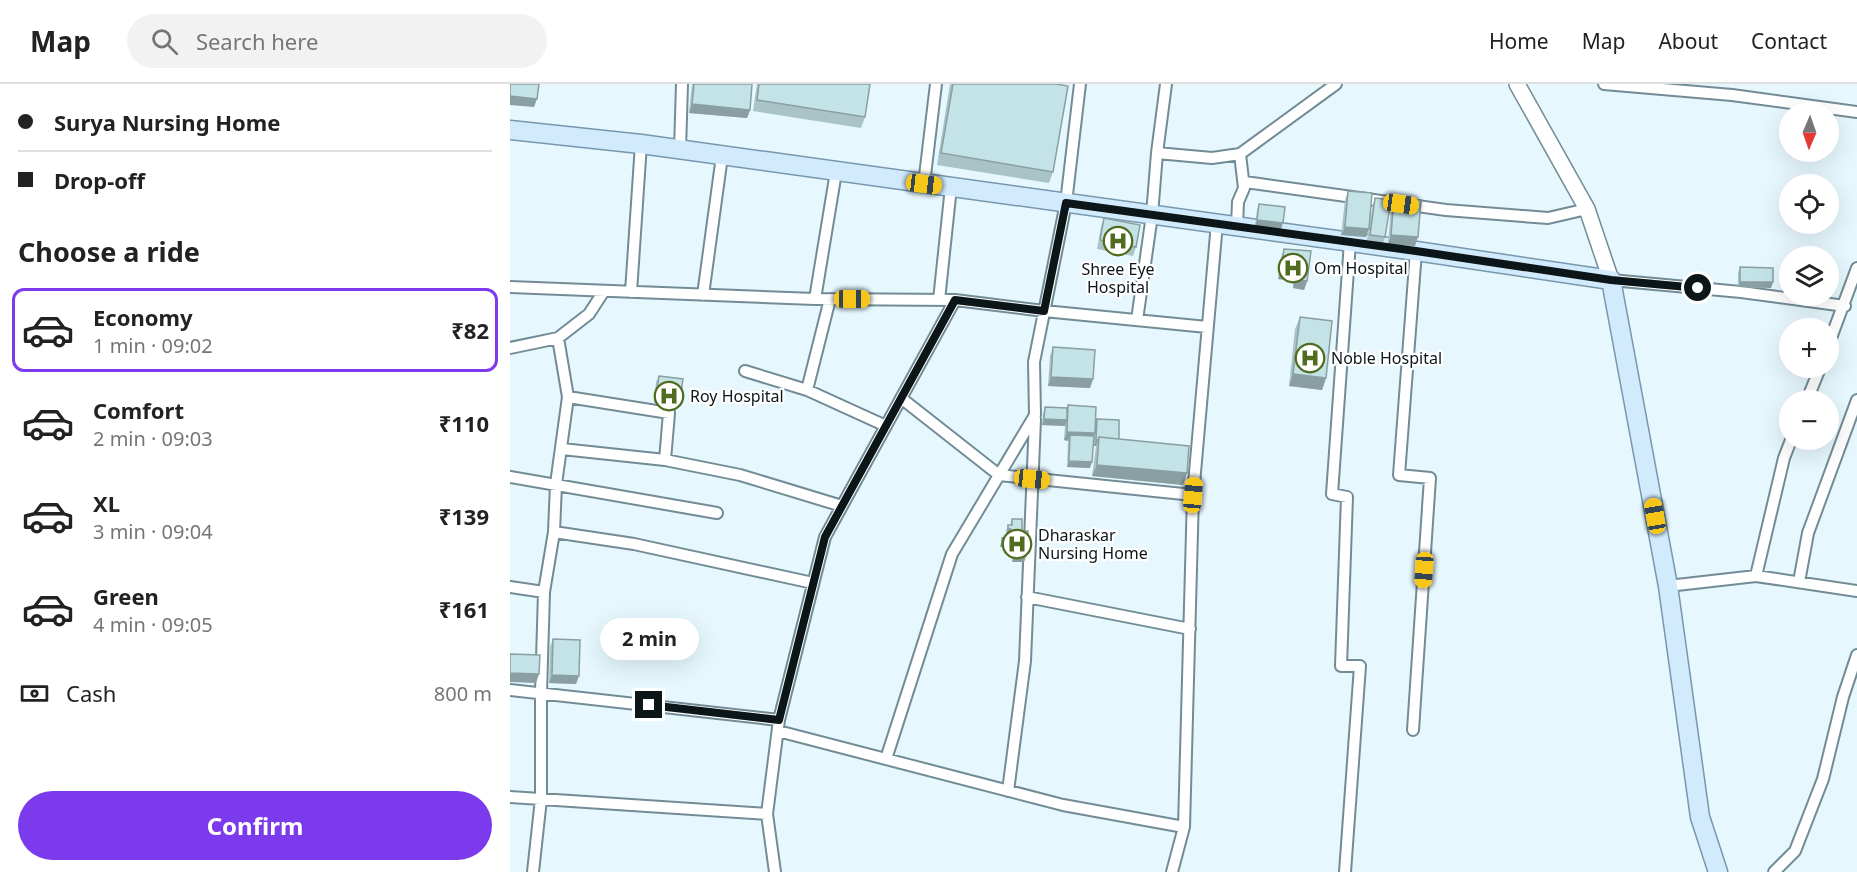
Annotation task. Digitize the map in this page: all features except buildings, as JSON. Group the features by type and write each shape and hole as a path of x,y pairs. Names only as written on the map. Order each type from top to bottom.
{"main road":[{"path":"510,130 641,144 1611,280 1668,586 1700,818 1718,872"}],"street":[{"path":"680,150 682,84"},
{"path":"924,184 936,84"},
{"path":"1137,321 1152,215 1166,84"},
{"path":"1157,153 1212,158 1240,154 1336,84"},
{"path":"1518,84 1587,209 1611,280 1741,292 1845,306"},
{"path":"1604,84 1732,95 1857,112"},
{"path":"1008,791 1025,661 1035,415 1034,362 1066,203 1076,87"},
{"path":"631,292 641,144"},
{"path":"1237,226 1238,202 1243,194 1245,182 1240,154"},
{"path":"703,295 722,156"},
{"path":"815,299 836,172"},
{"path":"1245,182 1457,211 1548,218 1587,209"},
{"path":"939,300 951,187"},
{"path":"1172,872 1184,827 1193,495 1217,224"},
{"path":"1345,872 1360,666 1341,666 1347,496 1332,494 1350,242"},
{"path":"1413,730 1430,478 1399,475 1416,251"},
{"path":"1839,320 1857,268"},
{"path":"510,287 815,299 955,300 1207,327"},
{"path":"510,348 558,338 590,315 604,291"},
{"path":"807,390 830,299"},
{"path":"775,872 767,813 779,726 825,537 955,300"},
{"path":"533,872 541,799 544,592 554,532 556,484 568,397 558,338"},
{"path":"745,371 807,390 886,426"},
{"path":"568,397 669,413 665,460"},
{"path":"901,398 999,475 1193,495"},
{"path":"1799,582 1808,533 1857,400"},
{"path":"886,759 952,554 1035,415"},
{"path":"562,449 665,460 740,475 842,506"},
{"path":"1756,576 1787,450"},
{"path":"510,477 717,513"},
{"path":"554,532 634,544 813,583"},
{"path":"1668,586 1756,576 1857,591"},
{"path":"510,587 544,592"},
{"path":"1027,597 1190,629"},
{"path":"1774,872 1796,851 1823,779 1843,697 1857,655"},
{"path":"510,690 779,726 886,759 1063,805 1184,827"},
{"path":"510,796 767,813"}],"place":[{"name":"Shree Eye Hospital","path":"1118,241"},
{"name":"Om Hospital","path":"1293,268"},
{"name":"Noble Hospital","path":"1310,358"},
{"name":"Roy Hospital","path":"669,396"},
{"name":"Dharaskar Nursing Home","path":"1017,544"}],"route":[{"path":"649,705 779,720 825,537 955,300 1044,311 1066,203 1611,280 1698,288"}]}
